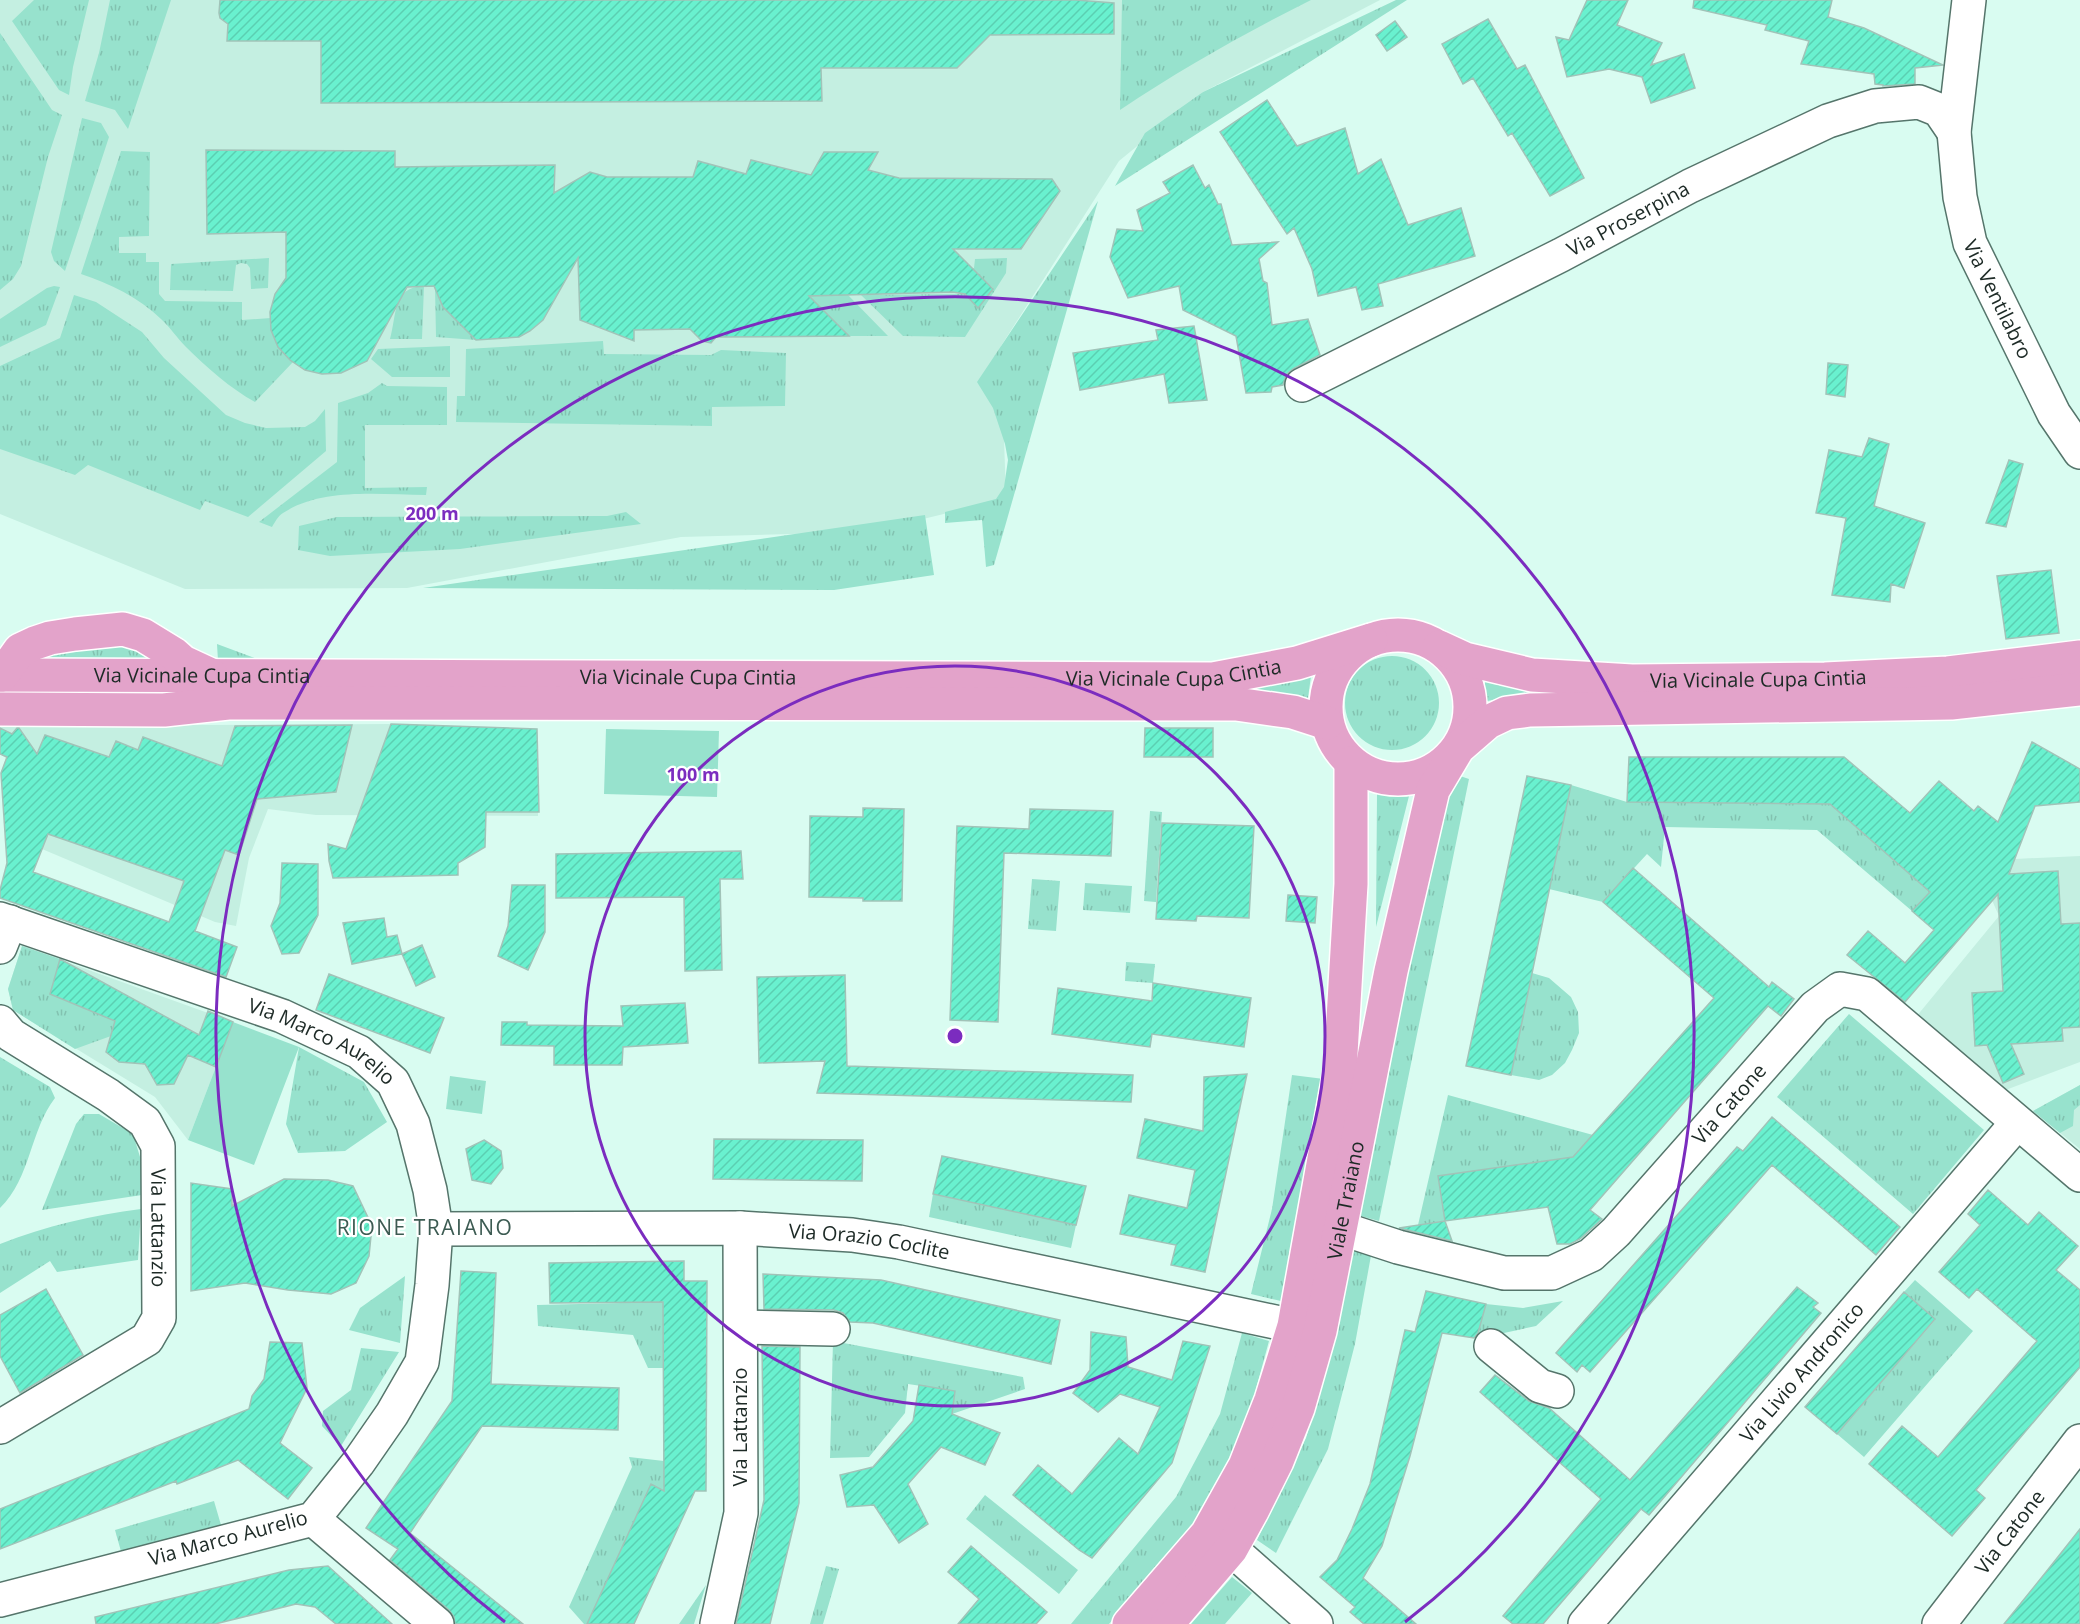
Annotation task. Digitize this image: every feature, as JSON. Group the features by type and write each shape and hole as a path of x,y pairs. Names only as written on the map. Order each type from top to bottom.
{"main road":[{"path":"1,675 20,650 35,643 75,634 123,629 143,635 174,654 183,669 180,691 175,700 164,710"},
{"path":"1392,634 1416,636 1439,647 1456,663 1467,685 1470,716 1466,733 1458,748 1445,763 1432,771 1408,779 1380,778 1363,772 1351,763 1331,738 1325,705 1332,675 1347,655 1371,640 1392,634"},
{"name":"Via Vicinale Cupa Cintia","path":"1,675 183,669 215,677 354,675 1213,679 1297,663 1371,640"},
{"name":"Via Vicinale Cupa Cintia","path":"1439,647 1465,659 1532,675 1632,681 1825,679 1937,674 2080,657"},
{"name":"Via Vicinale Cupa Cintia","path":"1458,748 1488,722 1507,713 1530,710 1951,703 2080,688"},
{"name":"Via Vicinale Cupa Cintia","path":"0,709 164,710 228,703 1236,704 1293,712 1327,723"},
{"name":"Viale Traiano","path":"1167,1624 1219,1541 1271,1400 1307,1328 1327,1224 1432,790 1458,748"},
{"name":"Viale Traiano","path":"1327,1224 1340,1070 1351,884 1351,763"},
{"name":"Viale Traiano","path":"1129,1624 1219,1541"}],"street":[{"name":"Via Ventilabro","path":"1969,0 1954,132 1960,197 1970,243 2054,414 2080,452"},
{"name":"Via Proserpina","path":"1302,385 1561,255 1690,186 1828,121 1875,106 1919,102 1939,110 1954,132"},
{"name":"Via Marco Aurelio","path":"0,1600 313,1519 392,1414 422,1362 432,1285 436,1228 430,1190 413,1124 393,1082 359,1053 282,1016 3,930"},
{"name":"Via Catone","path":"1327,1224 1398,1247 1504,1273 1552,1273 1592,1255 1616,1232 1815,1007 1840,988 1867,994 2080,1176"},
{"name":"Via Lattanzio","path":"0,1022 11,1035 108,1095 146,1122 158,1146 159,1307 159,1318 147,1339 0,1427"},
{"name":"Via Livio Andronico","path":"1585,1624 2017,1123"},
{"name":"Via Orazio Coclite","path":"436,1228 740,1228 852,1234 1307,1328"},
{"name":"Via Lattanzio","path":"717,1624 741,1513 740,1228"},
{"path":"740,1327 833,1329"},
{"path":"1491,1346 1540,1386 1557,1391"},
{"name":"Via Catone","path":"1939,1624 2080,1441"},
{"path":"313,1519 437,1624"},
{"path":"1219,1541 1316,1624"}],"shaded area":[{"path":"0,0 1380,0 1203,92 1119,161 1001,346 1006,499 869,532 681,537 407,588 185,589 0,514"},
{"path":"391,724 537,729 538,816 316,815 268,809 249,858 236,926 215,922 42,849 26,784 1,773 6,758 0,754 0,726"},
{"path":"2080,856 2080,1062 2003,1091 1916,1017 1999,916 1991,898 2015,859"},
{"path":"22,946 233,1022 188,1140 155,1097 13,1010 8,989"},
{"path":"2080,1085 2080,1149 2033,1111"}],"green space":[{"path":"34,0 89,0 73,67 69,95 59,90 12,21"},
{"path":"110,0 171,0 128,129 115,110 85,101 99,53"},
{"path":"1122,0 1311,0 1214,52 1120,110"},
{"path":"1396,0 1407,0 1115,186 1145,133 1203,92"},
{"path":"0,33 52,110 62,115 48,157 21,266 13,279 0,290"},
{"path":"82,118 101,123 109,137 65,271 54,261 51,252"},
{"path":"121,151 150,152 149,236 119,237 119,253 146,253 146,262 159,262 159,294 165,301 242,302 242,320 271,318 278,346 293,362 255,402 210,369 144,304 113,287 81,274"},
{"path":"1098,201 994,565 986,567 982,520 945,523 945,512 996,499 1004,487 1008,460 1005,444 993,408 977,382"},
{"path":"269,258 268,288 251,289 250,268 247,264 241,263 236,265 233,291 170,290 171,264"},
{"path":"1007,258 1006,273 965,337 903,336 861,295 965,294 978,308 993,288 977,273 965,287 954,269 974,268 975,259"},
{"path":"424,286 422,339 390,339 395,312 401,297 406,291"},
{"path":"60,287 46,325 0,347 0,319 47,288"},
{"path":"435,287 444,297 440,301 443,307 476,340 436,337"},
{"path":"74,295 96,302 142,332 164,358 226,415 266,428 305,427 315,421 325,409 326,451 248,517 205,501 200,510 88,465 75,475 0,449 0,366 60,338"},
{"path":"848,295 888,336 849,336 809,296"},
{"path":"603,341 604,354 711,355 721,350 786,353 785,406 712,407 712,426 456,422 457,396 465,396 466,349"},
{"path":"450,346 450,377 392,377 371,359 378,349"},
{"path":"382,383 387,386 447,387 447,425 365,425 365,488 427,487 426,495 334,496 316,499 281,514 272,527 259,522 337,462 338,403 368,393"},
{"path":"626,512 641,524 460,549 330,556 298,550 299,526 337,517 607,516"},
{"path":"925,515 934,575 834,590 423,588"},
{"path":"128,641 153,661 36,658 81,647"},
{"path":"217,644 271,664 218,661"},
{"path":"1392,656 1410,659 1425,670 1436,685 1439,703 1436,721 1425,736 1410,747 1392,750 1374,747 1359,736 1348,721 1345,703 1348,685 1359,670 1374,659"},
{"path":"1312,669 1308,698 1209,690"},
{"path":"1486,676 1541,691 1482,702"},
{"path":"606,729 719,731 717,797 604,794"},
{"path":"1454,774 1469,779 1379,1221 1357,1215 1424,875"},
{"path":"1571,785 1627,802 1830,804 1930,892 1912,911 1817,830 1665,827 1661,867 1647,854 1603,902 1549,889"},
{"path":"1377,794 1409,796 1376,927"},
{"path":"1150,811 1162,812 1156,902 1144,901"},
{"path":"1032,879 1060,881 1056,931 1028,929"},
{"path":"1085,883 1132,886 1130,913 1083,910"},
{"path":"22,946 60,959 50,994 126,1025 111,1036 75,1049 13,1010 8,989"},
{"path":"1126,962 1155,964 1153,983 1125,981"},
{"path":"1532,973 1549,978 1571,997 1578,1012 1579,1033 1565,1063 1552,1075 1539,1080 1511,1075"},
{"path":"1849,1014 1984,1130 1913,1214 1777,1097"},
{"path":"233,1022 299,1047 254,1165 188,1140"},
{"path":"299,1047 364,1082 387,1122 345,1151 298,1153 286,1124"},
{"path":"0,1057 50,1087 55,1098 40,1124 18,1183 0,1208"},
{"path":"1292,1075 1324,1079 1301,1216 1281,1301 1251,1294 1272,1209"},
{"path":"450,1076 486,1081 482,1114 446,1109"},
{"path":"2080,1085 2080,1105 2074,1110 2073,1126 2060,1133 2033,1111"},
{"path":"1448,1095 1593,1135 1573,1157 1438,1177 1445,1221 1418,1225"},
{"path":"84,1114 99,1114 133,1134 144,1170 142,1195 42,1210 76,1124"},
{"path":"933,1194 1076,1225 1071,1248 929,1217"},
{"path":"141,1209 138,1260 57,1272 50,1261 0,1293 0,1244 70,1222"},
{"path":"1351,1246 1372,1250 1355,1344 1328,1449 1276,1553 1257,1540 1306,1438 1334,1338"},
{"path":"405,1276 400,1343 349,1330 360,1308"},
{"path":"1915,1280 1973,1331 1864,1457 1837,1434 1935,1320 1904,1292"},
{"path":"1563,1301 1536,1326 1476,1339 1486,1304 1523,1308"},
{"path":"663,1302 663,1368 648,1368 633,1335 538,1326 537,1305"},
{"path":"1242,1333 1269,1341 1247,1422 1228,1471 1203,1513 1109,1624 1071,1624 1176,1497 1220,1414"},
{"path":"833,1341 1023,1377 1025,1389 952,1414 955,1391 908,1384 905,1413 869,1457 830,1458"},
{"path":"361,1348 399,1352 341,1446 322,1426 323,1411 351,1390"},
{"path":"629,1457 664,1461 664,1491 651,1485 587,1624 584,1624 569,1607 632,1467"},
{"path":"985,1495 1078,1570 1059,1594 966,1519"},
{"path":"214,1501 221,1525 122,1555 115,1530"},
{"path":"826,1566 839,1569 823,1624 810,1624"},
{"path":"1232,1577 1252,1593 1225,1624 1191,1624"},
{"path":"706,1585 694,1624 679,1624"}],"building":[{"path":"220,0 1076,0 1114,3 1114,34 990,35 957,68 821,68 822,101 321,103 321,41 227,41 228,24 220,18"},
{"path":"1587,0 1628,0 1617,25 1662,43 1651,65 1684,54 1695,88 1651,103 1642,77 1609,69 1567,77 1556,37 1569,40"},
{"path":"1694,0 1832,0 1828,17 1864,28 1943,65 1915,68 1915,84 1883,86 1875,84 1874,74 1801,64 1809,41 1765,30 1767,25 1693,8"},
{"path":"1488,19 1517,69 1525,65 1584,178 1550,196 1512,133 1508,136 1473,78 1463,84 1442,44"},
{"path":"1395,21 1407,37 1387,51 1376,35"},
{"path":"1267,100 1297,146 1345,128 1358,174 1381,159 1408,225 1461,208 1475,256 1378,284 1383,306 1362,310 1356,287 1318,296 1312,269 1294,228 1287,234 1220,132"},
{"path":"206,150 395,151 395,167 555,165 554,193 590,172 607,177 693,177 698,161 746,174 751,160 811,175 824,152 878,152 868,170 899,178 1052,179 1060,191 1021,249 953,249 993,289 978,308 965,294 953,292 809,296 849,336 716,337 711,343 702,341 690,329 634,330 634,341 580,320 578,258 543,320 519,337 476,340 443,307 434,286 407,287 367,361 341,373 322,374 305,370 290,360 278,347 271,330 270,312 275,294 286,278 286,232 207,234"},
{"path":"1193,165 1205,188 1209,185 1218,204 1221,204 1232,245 1278,242 1259,259 1263,281 1267,283 1272,325 1308,319 1320,355 1293,369 1286,375 1283,385 1272,387 1271,392 1246,393 1236,336 1183,310 1179,286 1128,298 1110,257 1117,229 1143,231 1137,210 1170,193 1163,182"},
{"path":"1194,326 1207,400 1169,403 1164,374 1080,390 1073,353 1158,340 1156,330"},
{"path":"1828,363 1848,365 1845,397 1826,394"},
{"path":"1869,438 1889,444 1874,506 1925,523 1904,588 1891,584 1890,602 1832,595 1846,518 1816,513 1829,450 1862,457"},
{"path":"2009,460 2023,464 2006,527 1986,523"},
{"path":"2051,570 2059,633 2006,639 1997,576"},
{"path":"391,724 537,729 539,812 486,812 485,847 458,863 458,875 333,878 328,844 346,849"},
{"path":"352,725 336,792 257,799 239,855 225,850 195,931 237,947 226,977 0,898 7,863 1,773 7,757 0,754 0,728 12,734 19,728 37,754 45,735 109,757 116,741 138,750 143,737 222,766 235,726","holes":["48,834 184,881 169,922 33,872"]},
{"path":"1145,728 1213,728 1213,757 1144,757"},
{"path":"2032,742 2080,769 2080,802 2035,806 2009,874 2058,871 2061,924 2080,923 2080,1027 2062,1028 2063,1041 2011,1044 2024,1074 2003,1083 1987,1045 1975,1046 1972,993 2003,991 1998,894 1905,1002 1847,955 1868,931 1905,963 1934,930 1912,911 1930,892 1830,804 1627,802 1629,757 1844,757 1910,813 1939,781 1974,811 1978,806 1998,822"},
{"path":"1527,776 1571,785 1511,1075 1466,1066"},
{"path":"863,808 904,809 902,901 809,897 810,816 863,817"},
{"path":"1030,809 1113,811 1111,856 1004,853 998,1022 950,1020 957,826 1029,829"},
{"path":"1162,823 1254,826 1249,918 1197,916 1196,921 1156,919"},
{"path":"741,851 743,879 720,879 722,970 685,971 684,897 556,898 556,854"},
{"path":"282,863 318,864 318,915 299,953 282,954 271,926 280,903"},
{"path":"1633,868 1769,987 1772,982 1794,999 1781,1016 1768,1006 1590,1210 1602,1219 1580,1239 1570,1244 1557,1244 1548,1207 1445,1221 1438,1176 1573,1157 1714,998 1603,902"},
{"path":"512,885 545,885 545,932 528,970 498,956 508,926"},
{"path":"1288,895 1317,897 1315,923 1286,921"},
{"path":"384,918 387,937 397,935 402,954 352,964 343,923"},
{"path":"422,945 435,977 416,986 402,954"},
{"path":"60,959 199,1035 208,1011 233,1022 216,1067 188,1055 174,1084 157,1085 145,1064 119,1062 106,1052 115,1021 50,994"},
{"path":"329,974 444,1018 430,1053 316,1010"},
{"path":"845,975 847,1066 1133,1075 1131,1102 817,1093 825,1061 759,1063 757,977"},
{"path":"1153,983 1251,998 1244,1047 1152,1034 1150,1047 1052,1034 1058,988 1152,1001"},
{"path":"685,1003 688,1043 623,1047 622,1065 554,1065 554,1046 501,1045 502,1022 527,1022 527,1025 623,1026 621,1006"},
{"path":"1247,1074 1205,1272 1171,1265 1176,1245 1120,1234 1129,1195 1187,1208 1195,1170 1137,1158 1145,1119 1203,1131 1204,1077"},
{"path":"1772,1117 1900,1227 1876,1255 1772,1165 1590,1372 1582,1365 1577,1372 1556,1353 1737,1147 1743,1151"},
{"path":"714,1139 863,1140 862,1181 713,1179"},
{"path":"484,1140 501,1151 503,1168 491,1184 472,1180 466,1149"},
{"path":"942,1156 1086,1186 1076,1225 933,1194"},
{"path":"284,1179 328,1180 353,1186 372,1226 369,1256 356,1283 331,1294 245,1283 191,1291 191,1183 232,1189 232,1206"},
{"path":"1988,1190 2028,1225 2039,1212 2078,1246 2056,1270 2080,1290 2080,1367 1976,1490 1985,1498 1952,1536 1869,1464 1902,1426 1938,1457 2037,1341 1977,1289 1969,1298 1939,1272 1980,1225 1968,1214"},
{"path":"1445,1221 1452,1241 1399,1228"},
{"path":"684,1261 684,1281 707,1281 706,1491 695,1491 634,1624 587,1624 651,1484 664,1491 663,1302 550,1303 549,1263"},
{"path":"461,1271 496,1273 491,1384 619,1388 618,1430 482,1426 410,1533 523,1624 455,1624 454,1617 449,1610 390,1560 398,1549 366,1528 452,1401"},
{"path":"763,1274 881,1280 1060,1320 1051,1364 873,1323 850,1322 843,1313 834,1310 764,1309"},
{"path":"1797,1287 1818,1303 1813,1307 1821,1313 1649,1515 1641,1509 1543,1624 1513,1624 1503,1616 1601,1499 1480,1392 1495,1375 1529,1401 1549,1408 1630,1480"},
{"path":"46,1289 83,1355 20,1393 0,1356 0,1315"},
{"path":"1426,1291 1486,1304 1478,1333 1474,1338 1442,1333 1410,1456 1382,1546 1363,1578 1416,1624 1364,1624 1350,1612 1355,1607 1320,1577 1337,1560 1370,1484 1405,1330 1415,1332"},
{"path":"1904,1292 1935,1319 1837,1434 1805,1407"},
{"path":"1091,1332 1126,1337 1128,1367 1172,1380 1183,1341 1210,1346 1172,1463 1092,1558 1079,1550 1013,1495 1038,1465 1072,1494 1119,1438 1138,1454 1160,1407 1120,1394 1098,1412 1073,1393 1090,1370"},
{"path":"270,1342 302,1343 307,1388 280,1443 312,1468 288,1499 238,1460 177,1484 176,1481 0,1549 0,1509 249,1409 252,1396 264,1379"},
{"path":"762,1346 800,1347 799,1503 770,1624 736,1624 764,1500"},
{"path":"919,1385 955,1391 952,1414 1000,1433 985,1465 941,1447 908,1484 928,1524 899,1543 874,1505 847,1507 840,1475 873,1467 913,1421"},
{"path":"2080,1529 2080,1624 2004,1624 2046,1572"},
{"path":"971,1546 1047,1612 1036,1624 958,1624 979,1599 948,1572"},
{"path":"328,1566 392,1624 336,1624 315,1607 296,1604 215,1624 96,1624 95,1617 289,1570"}],"district":[{"name":"RIONE TRAIANO","path":"425,1228"}]}
